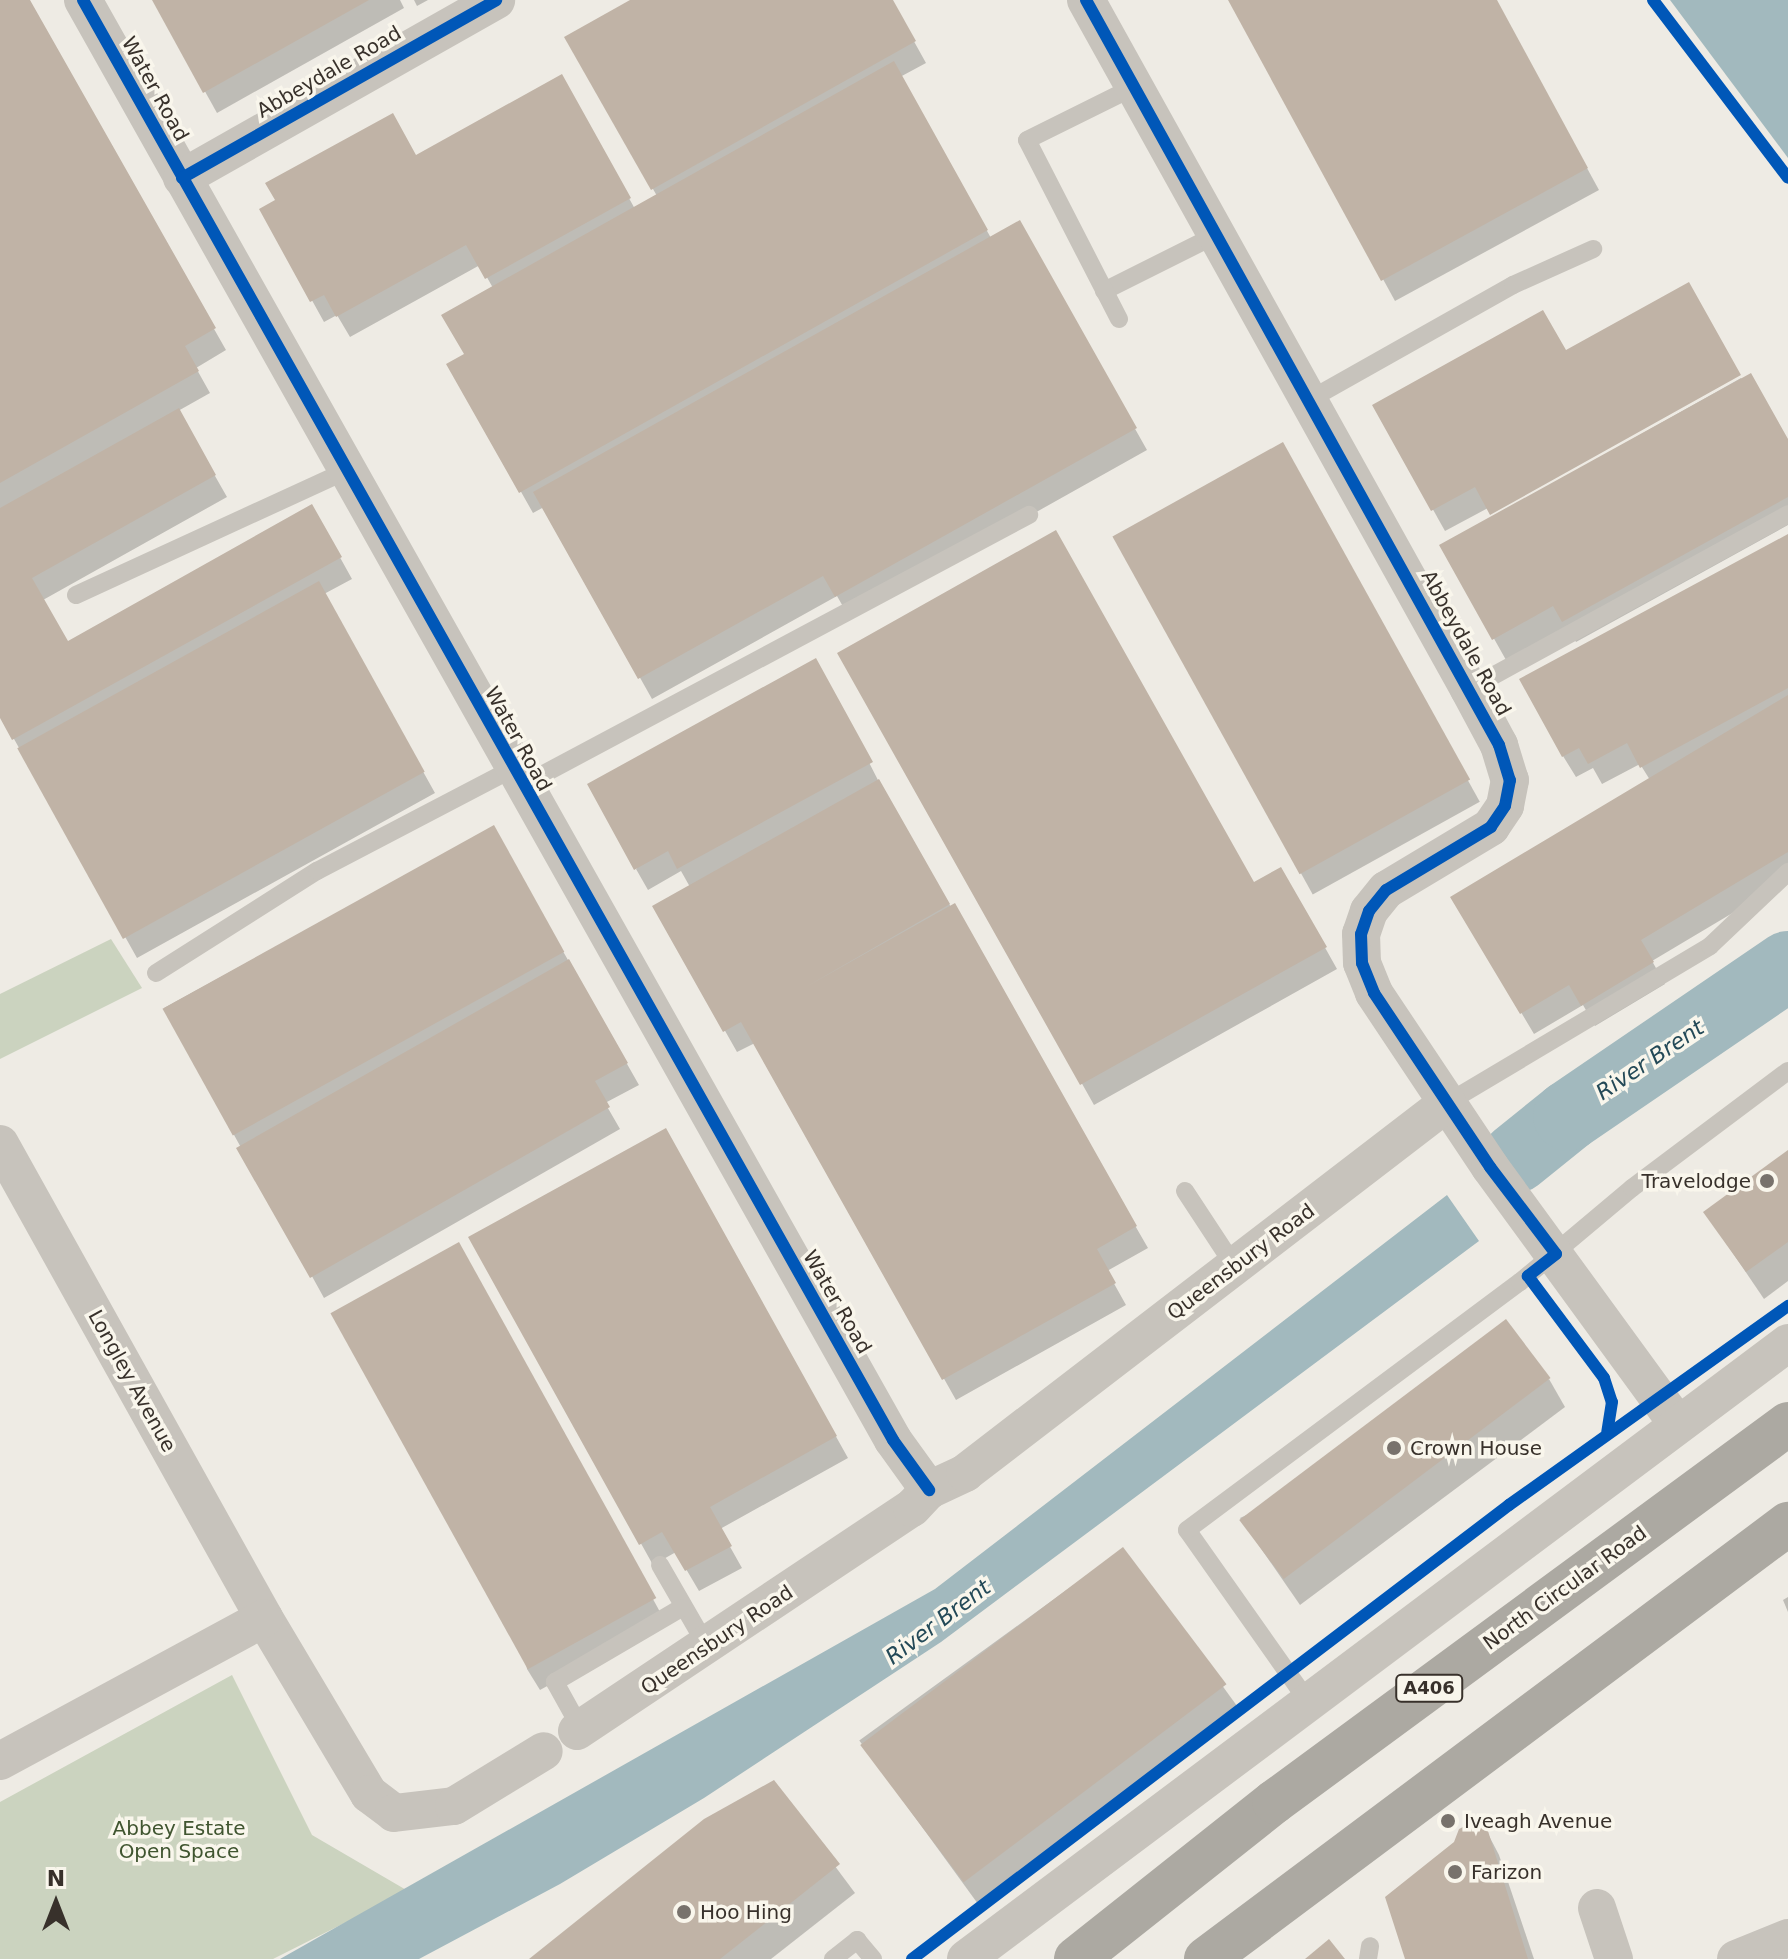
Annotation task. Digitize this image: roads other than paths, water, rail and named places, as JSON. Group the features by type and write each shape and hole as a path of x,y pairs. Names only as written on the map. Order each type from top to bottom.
{"highway":[{"name":"North Circular Road","path":"1076,1959 1274,1802 1788,1424"},
{"path":"1206,1959 1788,1524"}],"street":[{"name":"Water Road","path":"83,0 516,777 902,1456 929,1490"},
{"name":"Abbeydale Road","path":"182,178 496,0"},
{"name":"Abbeydale Road","path":"1086,0 1469,689 1506,769 1505,806 1491,827 1386,890 1369,911 1361,934 1362,963 1374,993 1447,1103 1677,1423"},
{"name":"Queensbury Road","path":"579,1730 708,1648 912,1508 929,1490 965,1473 1447,1103"},
{"name":"Longley Avenue","path":"0,1144 264,1618"},
{"path":"966,1959 1307,1700 1788,1343"},
{"name":"Queensbury Road","path":"264,1618 369,1794 394,1813 454,1806 544,1751"},
{"path":"0,1761 264,1618"},
{"path":"1597,1908 1614,1959"},
{"path":"1736,1959 1788,1938"}],"lane":[{"path":"1119,319 1027,140 1134,87"},
{"path":"1104,291 1216,235"},
{"path":"1309,400 1513,285 1593,249"},
{"path":"76,595 345,471"},
{"path":"1469,689 1788,514"},
{"path":"156,973 317,871 516,777 1029,515"},
{"path":"1447,1103 1710,946 1788,872"},
{"path":"1307,1700 1187,1530 1556,1254 1632,1188 1788,1071"},
{"path":"1185,1191 1235,1267"},
{"path":"660,1565 681,1608 708,1648"},
{"path":"579,1730 555,1682 681,1608"},
{"name":"Queensbury Road","path":"544,1751 579,1730"},
{"path":"833,1959 857,1940 873,1959"}],"water":[{"path":"1670,0 1788,0 1788,158"},
{"path":"1447,1195 1479,1241 941,1642 704,1798 560,1884 419,1959 280,1959 935,1589"}],"waterway":[{"name":"River Brent","path":"1516,1158 1568,1116 1788,966"}],"place":[{"name":"Travelodge","path":"1767,1181"},
{"name":"Crown House","path":"1394,1448"},
{"name":"Iveagh Avenue","path":"1448,1821"},
{"name":"Farizon","path":"1455,1872"},
{"name":"Hoo Hing","path":"684,1912"}],"park label":[{"name":"Abbey Estate Open Space","path":"179,1840"}]}
